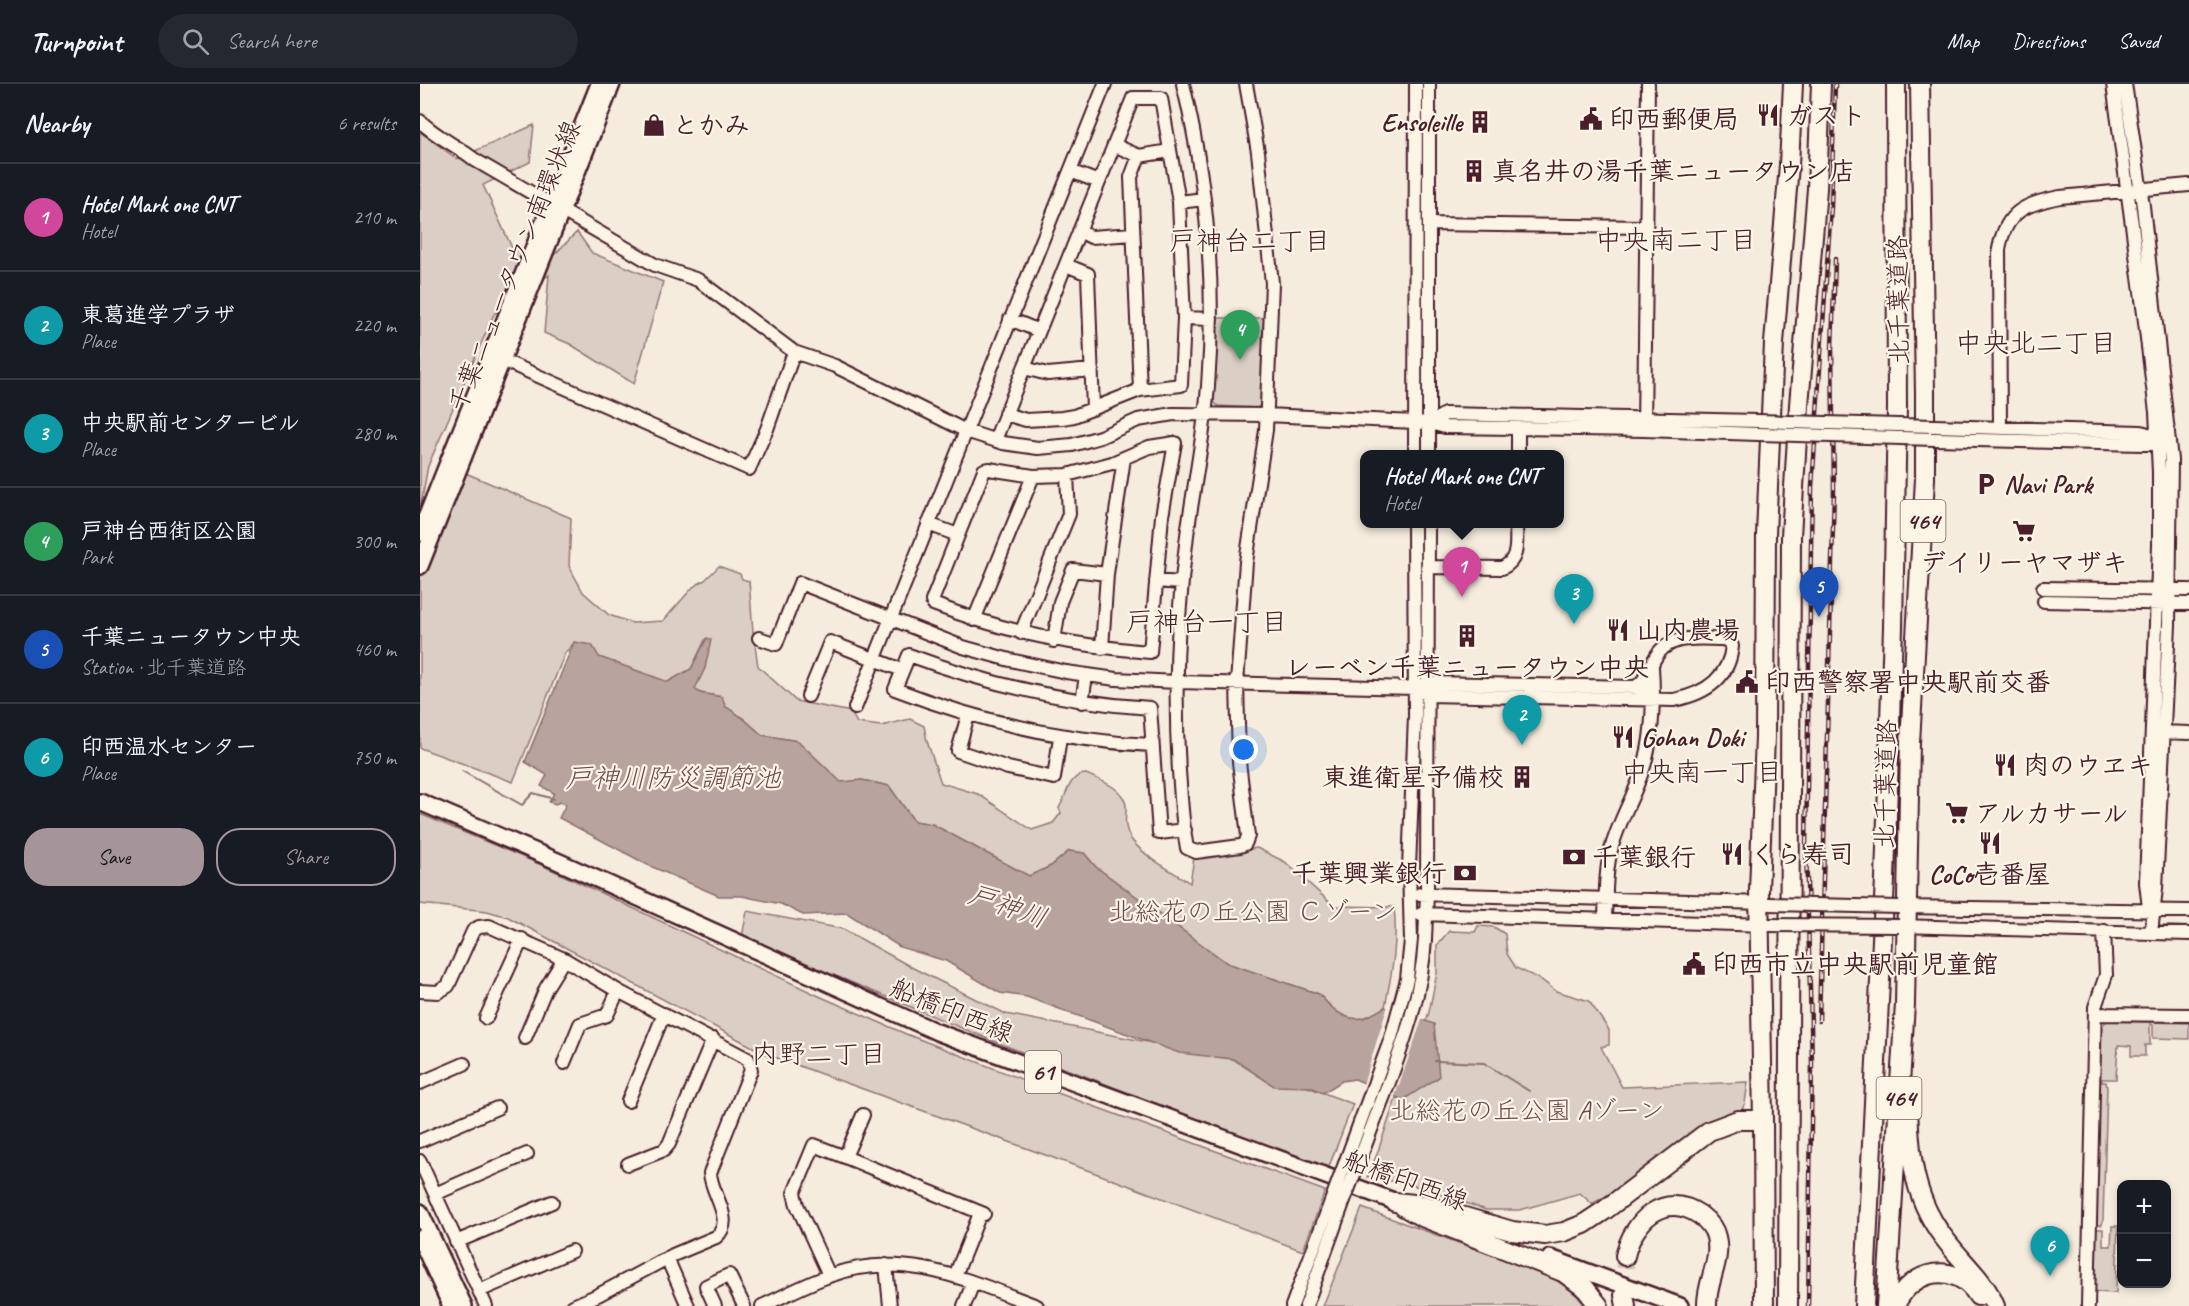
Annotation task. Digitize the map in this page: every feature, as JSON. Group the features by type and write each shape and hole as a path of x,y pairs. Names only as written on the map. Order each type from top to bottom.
{"highway":[{"path":"1764,1306 1762,1191 1765,579 1774,343 1789,165 1793,84"},
{"path":"1788,1306 1791,536 1816,201 1821,84"},
{"name":"北千葉道路","path":"1864,1306 1885,890 1892,639 1897,407 1896,84"},
{"name":"北千葉道路","path":"1886,1306 1905,1004 1903,926 1910,743 1925,479 1920,84"},
{"path":"1905,1004 1909,1131 1918,1192 1928,1214 1947,1243 1989,1291 1995,1306"},
{"path":"1395,1202 1424,1205 1520,1232 1545,1235 1564,1232 1584,1224 1605,1210 1709,1131 1738,1120 1763,1120"},
{"path":"1757,1306 1759,1207 1762,1191"},
{"path":"1395,1202 1420,1216 1563,1272 1585,1288 1599,1306"},
{"path":"1625,1256 1636,1229 1643,1219 1653,1212 1674,1206 1694,1211 1713,1228 1717,1239 1717,1259 1706,1295 1707,1306"},
{"path":"1895,1306 1900,1294 1913,1281 1926,1275 1942,1274 1954,1276 1966,1282 1974,1289 1983,1306"}],"main road":[{"name":"千葉ニュータウン南環状線","path":"420,566 502,360 599,84"},
{"name":"千葉ニュータウン南環状線","path":"420,533 556,208 612,84"},
{"name":"船橋印西線","path":"420,802 937,1032 1680,1306"},
{"path":"420,1212 429,1255 464,1306"},
{"path":"420,1238 451,1306"}],"street":[{"path":"855,708 1105,84"},
{"path":"1183,84 1204,199 1211,319 1205,414 1182,583 1177,682 1177,737 1187,848 1196,852 1239,846 1245,844 1247,840 1239,762 1237,683 1246,562 1266,415 1272,282 1258,152 1246,84"},
{"path":"1415,450 1416,84"},
{"path":"1429,84 1429,450"},
{"path":"1644,425 1648,84"},
{"path":"2113,84 2144,314 2157,439 2160,545 2164,589"},
{"path":"2125,84 2141,190 2170,441 2172,492 2146,883 2152,910"},
{"path":"995,440 1005,414 1065,265 1133,98 1161,98 1179,202 1184,318 1181,385 1140,390 1074,416 1049,420 1026,420 1005,414"},
{"path":"420,120 428,129 462,149 475,160 655,265 698,280 794,352 835,366 966,431 1028,447 1072,445 1100,437 1148,417 1173,414 1266,415 1430,423 1445,427 1518,429 1757,421 2000,427 2141,432 2157,439 2170,441"},
{"path":"1114,145 1139,156 1170,151"},
{"path":"1139,156 1131,177 1140,390"},
{"path":"1070,171 1099,182"},
{"path":"2000,427 1999,249 2007,223 2014,214 2039,201 2189,185"},
{"path":"1179,202 1204,199"},
{"path":"1430,224 1646,227"},
{"path":"1079,231 1091,237 1133,234"},
{"path":"1065,265 1088,274 1093,409"},
{"path":"1184,318 1211,319"},
{"path":"1010,319 1039,331"},
{"path":"502,360 749,469 767,429 794,352"},
{"path":"1024,368 1048,374 1092,370"},
{"path":"1430,423 1445,414 1758,434 2142,444 2157,439"},
{"path":"1518,429 1518,450"},
{"path":"1175,443 1162,516 1150,652 1054,641 975,620 933,604 932,601 984,470 1032,476 1067,475 1097,468 1149,447 1175,443"},
{"path":"1102,648 1107,574 1124,458"},
{"path":"1021,633 1069,514 1067,475"},
{"path":"975,620 1032,476"},
{"path":"928,524 958,536"},
{"path":"1306,1306 1407,979 1411,940 1409,826 1414,771 1414,528"},
{"path":"1292,1306 1413,1016 1421,980 1427,894 1428,528"},
{"path":"1427,567 1502,568 1512,562 1515,556 1516,528"},
{"path":"1054,641 1060,602 1073,570 1107,574"},
{"path":"1156,581 1182,583"},
{"path":"759,638 776,644 800,582 890,619 989,655 1086,675 1177,682 1415,688 1652,701 1688,698 1708,688 1727,668 1732,646 1723,639 1680,639 1663,646 1648,675 1636,687"},
{"path":"2043,588 2189,590"},
{"path":"2044,601 2189,604"},
{"path":"2151,933 2163,732 2163,604"},
{"path":"808,696 830,642 902,670"},
{"path":"1151,745 1060,737 968,715 895,689 909,655 963,675 1009,688 1082,702 1150,708 1159,834 1185,830"},
{"path":"1605,919 1607,872 1613,843 1646,760 1652,701 1652,664"},
{"path":"1082,702 1086,675"},
{"path":"1428,689 1636,687 1646,691 1652,701"},
{"path":"968,715 958,751 1017,770 1054,777 1060,737"},
{"path":"2163,732 2189,733"},
{"path":"1409,894 1904,907 2189,911"},
{"path":"1410,914 1764,925 1903,926 2189,934"},
{"path":"420,991 438,992 448,986 470,934 479,927 489,926 564,959 618,991 713,1039 748,1059 751,1064 751,1070 710,1173 711,1185 724,1218 724,1228 716,1237 667,1258 573,1306"},
{"path":"2088,1306 2095,1014 2097,1000 2106,975 2104,931"},
{"path":"486,1018 522,939"},
{"path":"525,1038 546,988 564,959"},
{"path":"564,1063 580,1024 607,1015 618,991"},
{"path":"628,1101 664,1014"},
{"path":"2095,1014 2189,1015"},
{"path":"628,1164 664,1150 669,1144 713,1039"},
{"path":"420,1083 464,1064"},
{"path":"420,1141 497,1108"},
{"path":"845,1157 863,1115"},
{"path":"829,1275 797,1205 794,1193 814,1145 984,1214 979,1216 955,1276"},
{"path":"435,1194 527,1154"},
{"path":"420,1161 486,1306"},
{"path":"456,1242 552,1202"},
{"path":"479,1291 572,1251"},
{"path":"667,1258 688,1306"},
{"path":"886,1266 890,1306"},
{"path":"762,1306 829,1275 849,1270 886,1266 923,1268 955,1276 1037,1306"},
{"path":"715,1306 705,1286 729,1275 744,1306"},
{"path":"964,1306 973,1283"}],"green space":[{"path":"534,125 530,162 483,185 513,250 554,255 577,232 592,253 663,282 634,384 570,344 544,333 549,275 494,314 428,466 420,510 420,132 457,159"},
{"path":"1217,318 1267,318 1264,402 1257,408 1218,406 1214,402"},
{"name":"北総花の丘公園 Ｃゾーン","path":"461,471 571,518 569,566 583,592 609,615 632,623 663,621 693,587 705,580 719,566 740,574 742,579 749,581 758,666 796,701 851,712 857,723 881,726 910,719 924,726 941,783 978,794 1032,830 1053,823 1061,813 1059,808 1072,781 1086,774 1114,787 1119,792 1126,804 1127,829 1136,846 1190,883 1194,858 1257,848 1285,862 1334,906 1394,907 1395,945 1385,1007 1363,1018 1350,1018 1333,1008 1319,994 1227,963 1096,867 1084,853 1069,851 1051,866 1029,876 932,824 914,821 889,786 862,780 841,783 798,741 762,735 725,706 722,697 700,693 694,689 705,668 706,638 691,669 668,682 599,657 575,642 565,653 513,782 420,748 420,578"},
{"path":"420,814 544,866 819,996 906,1034 1044,1088 1325,1191 1303,1251 766,1054 508,917 487,911 420,904"},
{"path":"747,911 843,929 913,968 1006,1014 1233,1059 1353,1104 1328,1169 988,1039 742,937"},
{"name":"北総花の丘公園 Aゾーン","path":"1478,926 1494,927 1505,934 1507,954 1516,968 1540,979 1556,991 1589,1001 1609,1030 1609,1045 1601,1047 1622,1087 1748,1082 1745,1103 1741,1112 1716,1118 1692,1132 1618,1189 1592,1204 1580,1193 1520,1210 1486,1210 1413,1185 1367,1177 1396,1098 1403,1100 1434,1025 1426,1021 1437,973 1437,945 1449,931 1475,932"},
{"path":"2107,1021 2189,1023 2189,1039 2153,1038 2153,1025 2150,1024 2150,1045 2145,1045 2145,1056 2131,1056 2131,1046 2118,1045 2116,1079 2102,1079 2102,1082 2106,1082 2107,1087 2103,1220 2102,1225 2096,1225 2100,1027"},
{"path":"1362,1208 1544,1274 1569,1287 1586,1306 1323,1306"},
{"path":"2112,1226 2117,1226 2116,1293 2094,1292 2096,1229 2103,1229 2103,1246 2111,1246"}],"water":[{"name":"戸神川防災調節池","path":"707,638 711,640 705,668 695,689 700,693 722,697 725,706 762,735 798,741 841,782 862,780 889,786 914,821 932,824 1029,876 1051,866 1069,851 1084,853 1096,867 1227,963 1319,994 1344,1016 1363,1018 1385,1007 1434,1024 1439,1077 1403,1100 1355,1079 1342,1081 1323,1093 1311,1087 1274,1086 1233,1059 1179,1053 1027,997 1000,993 946,961 900,947 847,913 803,915 781,904 742,896 719,896 648,865 559,818 566,804 549,802 554,793 541,786 547,775 525,762 574,642 592,645 599,657 668,682 691,669"}],"pier":[{"path":"1388,1005 1423,1017 1394,1099 1363,1085"}],"waterway":[{"name":"戸神川","path":"462,771 522,805 533,793 554,799"},
{"name":"戸神川","path":"1435,1061 1484,1063 1529,1091"}],"tunnel":[{"path":"1624,1295 1625,1256"}],"railway":[{"path":"1808,1306 1812,1062 1806,846 1812,487 1831,206 1835,84"},
{"path":"1819,1021 1834,490 1832,349 1835,259"}],"place":[{"name":"ガスト","path":"1768,115"},
{"name":"印西郵便局","path":"1591,119"},
{"name":"Ensoleille","path":"1480,122"},
{"name":"とかみ","path":"654,125"},
{"name":"真名井の湯千葉ニュータウン店","path":"1474,171"},
{"name":"戸神台西街区公園","path":"1240,360"},
{"name":"Navi Park","path":"1986,484"},
{"name":"デイリーヤマザキ","path":"2024,531"},
{"name":"Hotel Mark one CNT","path":"1462,597"},
{"name":"千葉ニュータウン中央","path":"1819,617"},
{"name":"中央駅前センタービル","path":"1574,624"},
{"name":"山内農場","path":"1618,630"},
{"name":"レーベン千葉ニュータウン中央","path":"1467,636"},
{"name":"印西警察署中央駅前交番","path":"1747,682"},
{"name":"Gohan Doki","path":"1623,737"},
{"name":"東葛進学プラザ","path":"1522,745"},
{"name":"肉のウヱキ","path":"2005,765"},
{"name":"東進衛星予備校","path":"1522,777"},
{"name":"アルカサール","path":"1957,813"},
{"name":"CoCo壱番屋","path":"1990,843"},
{"name":"くら寿司","path":"1732,854"},
{"name":"千葉銀行","path":"1574,857"},
{"name":"千葉興業銀行","path":"1465,873"},
{"name":"印西市立中央駅前児童館","path":"1694,964"},
{"name":"印西温水センター","path":"2050,1276"}],"district":[{"name":"中央南二丁目","path":"1676,240"},
{"name":"戸神台二丁目","path":"1250,241"},
{"name":"中央北二丁目","path":"2036,343"},
{"name":"戸神台一丁目","path":"1207,622"},
{"name":"中央南一丁目","path":"1702,772"},
{"name":"内野二丁目","path":"819,1054"}]}
